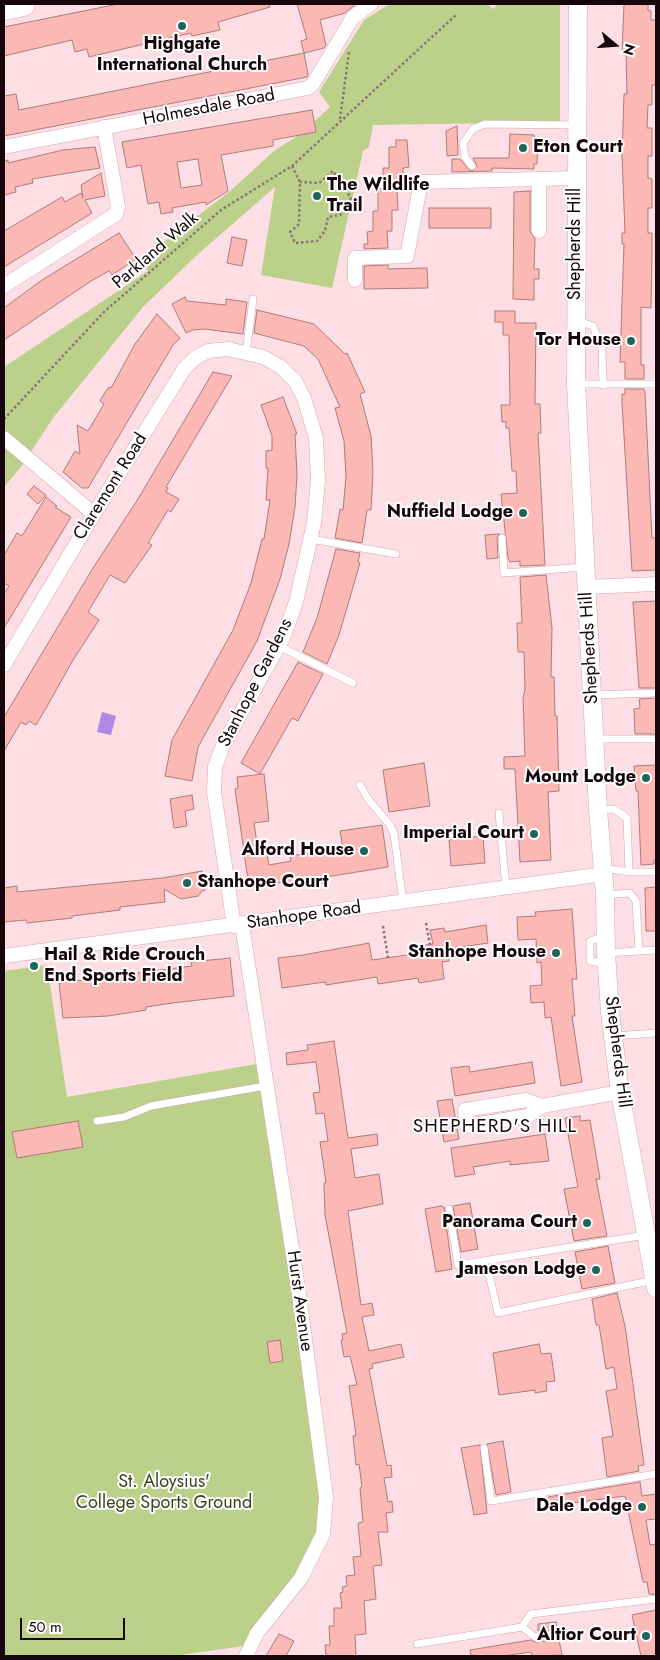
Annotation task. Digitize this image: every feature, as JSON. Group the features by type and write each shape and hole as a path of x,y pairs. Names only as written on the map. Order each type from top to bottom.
{"highway":[{"path":"4,8 23,4"}],"street":[{"name":"Holmesdale Road","path":"4,147 308,88 313,84 354,17 371,4"},
{"name":"Shepherds Hill","path":"578,4 576,384 598,810 604,871 606,951 620,1092 656,1284"},
{"path":"4,286 116,214 118,207 104,127"},
{"path":"355,280 356,258 407,256 421,182 576,178"},
{"path":"539,179 539,231"},
{"name":"Claremont Road","path":"4,665 94,514 184,369 195,358 208,351 228,349 247,353"},
{"name":"Stanhope Gardens","path":"238,925 214,792 215,767 223,745 279,646 296,602 310,539 318,480 316,438 304,398 295,381 281,367 263,357 247,353"},
{"path":"4,438 94,514"},
{"path":"587,587 656,584"},
{"name":"Stanhope Road","path":"4,956 506,888 604,871"},
{"name":"Hurst Avenue","path":"238,925 299,1294 326,1497 323,1534 301,1578 257,1634 246,1656"},
{"path":"542,1106 526,1100 465,1110 467,1126 528,1116 542,1106 620,1092"}],"lane":[{"path":"472,166 464,157 463,142 472,130 485,124 577,125"},
{"path":"247,353 253,299"},
{"path":"576,320 593,326 602,348 603,385"},
{"path":"576,384 656,384"},
{"path":"502,538 504,573 586,567"},
{"path":"310,539 396,554"},
{"path":"279,646 353,682"},
{"path":"592,695 656,693"},
{"path":"594,739 656,739"},
{"path":"360,785 368,800 390,825 394,834 403,902"},
{"path":"598,810 614,809 627,818 629,872"},
{"path":"499,813 506,888"},
{"path":"604,871 656,872"},
{"path":"605,895 630,894 636,901 639,951"},
{"path":"606,951 656,950"},
{"path":"613,1036 656,1033"},
{"path":"97,1121 124,1117 151,1106 265,1086"},
{"path":"449,1209 458,1265 646,1235"},
{"path":"489,1274 498,1313 656,1284"},
{"path":"484,1448 492,1501 656,1474"},
{"path":"417,1644 522,1627 531,1614 656,1599"},
{"path":"522,1627 535,1637 558,1635"}],"path":[{"name":"Parkland Walk","path":"4,419 104,312 221,210 292,166 457,14"},
{"path":"340,120 349,51"},
{"path":"292,166 300,182 299,224 290,232 295,243 317,241 325,231 328,217 340,215 349,208 351,198 333,171 319,183 300,182"},
{"path":"426,923 430,945"},
{"path":"383,926 388,958"}],"green space":[{"path":"390,4 487,4 493,9 498,4 560,4 560,122 373,125 369,147 363,151 332,288 261,275 275,187 197,255 143,307 53,418 21,467 4,487 4,367 148,271 140,260 229,192 274,151 302,133 330,107 319,92 364,20"},
{"name":"St. Aloysius' College Sports Ground","path":"47,965 67,1097 262,1063 299,1294 323,1534 251,1645 173,1656 4,1656 4,971"}],"shaded area":[{"path":"102,712 116,716 111,735 97,732"}],"building":[{"path":"118,4 269,4 270,7 218,22 220,30 192,36 191,33 89,57 87,49 75,52 72,40 4,56 4,27"},
{"path":"297,4 356,4 345,13 320,20 326,45 324,48 304,53 301,41 307,39"},
{"path":"624,4 648,4 648,10 651,11 651,20 656,20 656,85 652,85 652,105 648,105 647,128 652,128 652,156 648,156 648,178 652,179 652,208 648,208 648,233 652,233 651,308 641,307 641,365 644,365 644,379 625,379 625,362 620,362 624,244 622,244 622,233 625,233 622,155 624,94 627,94 626,52 622,52"},
{"path":"304,53 307,77 4,136 4,96 16,94 19,110"},
{"path":"312,110 316,132 273,140 273,146 221,155 228,191 206,205 206,202 172,208 173,212 161,214 159,202 148,204 141,165 127,168 122,142","holes":["198,159 202,185 181,188 177,162"]},
{"path":"457,126 458,155 447,156 446,131"},
{"name":"Eton Court","path":"510,134 534,135 534,140 538,140 537,164 534,164 534,169 492,168 492,171 452,172 452,159 460,159 472,171 477,166 473,158 509,158"},
{"path":"396,140 407,140 409,167 403,168 403,189 397,189 398,210 392,210 392,231 387,231 388,248 364,249 364,244 368,244 367,232 373,231 373,211 378,211 378,189 383,189 383,168 389,168 389,147 396,147"},
{"path":"95,147 100,168 32,179 33,183 15,187 16,192 4,195 4,161 8,160 8,163 63,150"},
{"path":"101,173 105,196 85,200 92,213 4,267 4,231 62,197 65,202 81,193 83,198 81,185"},
{"path":"530,191 530,231 535,239 534,269 539,269 539,279 534,279 534,300 513,299 514,192"},
{"path":"429,208 491,208 491,228 429,228"},
{"path":"119,233 136,259 112,275 109,271 91,281 4,340 4,308 42,280"},
{"path":"232,237 247,240 242,266 227,263"},
{"path":"388,265 388,269 427,268 428,288 364,289 364,266"},
{"path":"185,297 187,301 226,305 226,299 247,302 243,334 204,329 186,333 172,304"},
{"path":"257,310 314,324 345,354 347,353 365,392 360,394 371,436 373,472 371,510 367,510 362,543 335,538 340,509 343,510 346,476 344,441 335,408 340,407 318,359 304,346 254,333"},
{"path":"495,311 515,311 515,323 536,323 535,404 540,404 541,433 538,433 545,565 520,566 520,561 510,562 508,558 501,494 517,493 516,471 512,471 509,428 506,428 506,422 502,422 501,405 510,405 509,335 503,335 503,322 495,322"},
{"path":"157,314 180,338 173,345 88,488 82,488 63,472 75,451 80,454 77,425 88,431 104,404 100,401 104,394 109,387 111,388 135,344"},
{"path":"213,372 232,376 166,487 168,488 166,492 179,499 171,512 168,510 148,543 152,545 125,583 110,575 88,612 99,620 73,660 36,725 29,721 26,725 21,722 4,751 4,717 93,568 138,499"},
{"path":"625,389 644,389 645,393 652,538 656,538 656,570 632,571 622,402 622,394 625,394"},
{"path":"283,397 297,434 295,434 297,475 295,507 289,544 280,579 257,641 198,747 192,781 165,776 172,740 233,630 251,583 262,539 264,539 270,500 266,500 268,468 266,468 266,451 272,450 272,436 261,405"},
{"path":"34,486 46,495 38,504 27,494"},
{"path":"46,497 57,506 55,507 71,517 4,628 4,594 9,586 4,583 4,555 17,533 22,536"},
{"path":"499,534 497,538 498,558 487,559 485,535"},
{"path":"336,549 360,553 358,562 360,563 339,635 327,664 303,652 317,618"},
{"path":"546,575 552,628 551,677 554,677 555,716 557,716 559,791 548,792 551,860 520,862 515,769 504,769 504,757 525,756 524,652 518,652 517,623 522,623 520,577"},
{"path":"656,601 656,688 639,688 633,602"},
{"path":"298,662 323,674 298,721 292,718 260,774 241,763"},
{"path":"656,698 656,734 635,734 634,709 640,708 639,699"},
{"name":"Alford House","path":"424,763 430,806 389,812 383,770"},
{"path":"656,765 656,860 654,860 654,864 641,865 638,791 636,791 634,766"},
{"path":"264,774 269,821 254,823 258,850 266,848 269,865 291,861 290,856 343,848 340,831 382,825 388,867 326,877 326,883 295,887 295,883 283,885 283,882 249,887 235,789 238,788 237,777"},
{"path":"192,795 194,809 185,811 187,826 174,828 170,799"},
{"path":"483,836 485,863 451,866 449,840"},
{"path":"202,871 205,890 198,896 181,899 164,889 165,902 120,907 120,910 72,916 72,918 27,923 26,920 4,922 4,888 17,886 17,892 163,878"},
{"path":"656,887 656,931 646,931 645,888"},
{"path":"572,909 577,979 572,979 575,1016 572,1016 582,1082 561,1086 551,1017 545,1018 544,1002 531,1003 530,986 542,985 541,962 537,963 536,939 518,940 517,917 536,916 535,912"},
{"path":"486,925 488,943 447,949 449,961 442,962 444,979 419,983 418,978 378,984 377,977 326,985 325,982 282,988 278,958 369,943 372,960 414,954 413,947 433,944 430,930 444,928 445,932"},
{"path":"230,958 234,996 146,1007 146,1010 108,1016 63,1018 59,983 192,966 191,962"},
{"path":"334,1041 348,1138 377,1134 378,1145 351,1149 355,1178 379,1174 383,1204 348,1211 361,1305 372,1303 374,1315 362,1317 369,1351 401,1344 404,1357 372,1364 373,1368 369,1369 387,1466 391,1465 392,1477 384,1478 388,1502 392,1501 393,1512 386,1513 388,1532 378,1532 382,1565 373,1566 376,1599 364,1601 366,1634 355,1635 356,1656 326,1656 325,1645 330,1645 329,1626 334,1626 334,1608 342,1608 340,1593 343,1592 342,1587 347,1586 346,1576 355,1575 353,1557 361,1556 358,1523 363,1522 360,1488 362,1487 359,1464 356,1465 353,1436 356,1435 349,1386 357,1385 350,1356 344,1357 341,1340 343,1340 342,1334 347,1333 325,1215 324,1183 326,1182 320,1142 328,1141 324,1113 316,1114 313,1093 320,1092 316,1062 287,1065 286,1053 308,1050 307,1045"},
{"path":"532,1062 535,1083 455,1096 451,1068 469,1066 470,1072"},
{"path":"452,1099 459,1139 444,1142 437,1101"},
{"path":"580,1116 580,1121 590,1120 600,1179 596,1179 607,1236 574,1241 564,1189 578,1187 565,1118"},
{"path":"78,1121 83,1147 17,1158 12,1132"},
{"path":"545,1134 549,1161 510,1165 510,1161 473,1167 475,1174 455,1177 451,1148"},
{"path":"470,1203 478,1249 461,1252 453,1206"},
{"path":"444,1207 452,1269 436,1272 425,1209"},
{"name":"Jameson Lodge","path":"608,1246 615,1283 582,1289 575,1252"},
{"path":"617,1293 625,1326 644,1465 638,1466 639,1471 607,1477 602,1438 613,1436 606,1391 617,1389 614,1367 606,1369 599,1325 596,1325 592,1299"},
{"path":"280,1340 283,1361 270,1363 267,1342"},
{"path":"539,1344 541,1354 551,1353 555,1381 546,1382 547,1391 535,1393 535,1390 499,1395 493,1353"},
{"path":"503,1441 511,1492 496,1495 487,1444"},
{"path":"480,1445 487,1513 474,1515 461,1448"},
{"path":"640,1482 642,1496 656,1494 656,1519 646,1520 650,1545 656,1544 656,1594 649,1594 647,1582 643,1582 625,1496 550,1506 548,1497"},
{"name":"Altior Court","path":"656,1610 656,1656 641,1656 632,1615"},
{"path":"556,1622 557,1630 538,1631 538,1624"},
{"path":"279,1634 294,1641 286,1656 266,1656"},
{"path":"531,1640 535,1642 559,1640 562,1655 532,1656 531,1652 503,1656 471,1656 470,1650"}],"place":[{"name":"Highgate International Church","path":"182,26"},
{"name":"Eton Court","path":"523,148"},
{"name":"The Wildlife Trail","path":"317,196"},
{"name":"Tor House","path":"631,341"},
{"name":"Nuffield Lodge","path":"523,513"},
{"name":"Mount Lodge","path":"646,778"},
{"name":"Imperial Court","path":"534,834"},
{"name":"Alford House","path":"364,851"},
{"name":"Stanhope Court","path":"187,883"},
{"name":"Stanhope House","path":"556,953"},
{"name":"Hail & Ride Crouch End Sports Field","path":"34,966"},
{"name":"Panorama Court","path":"587,1223"},
{"name":"Jameson Lodge","path":"596,1270"},
{"name":"Dale Lodge","path":"642,1507"},
{"name":"Altior Court","path":"646,1636"}],"district":[{"name":"SHEPHERD'S HILL","path":"495,1127"}]}
